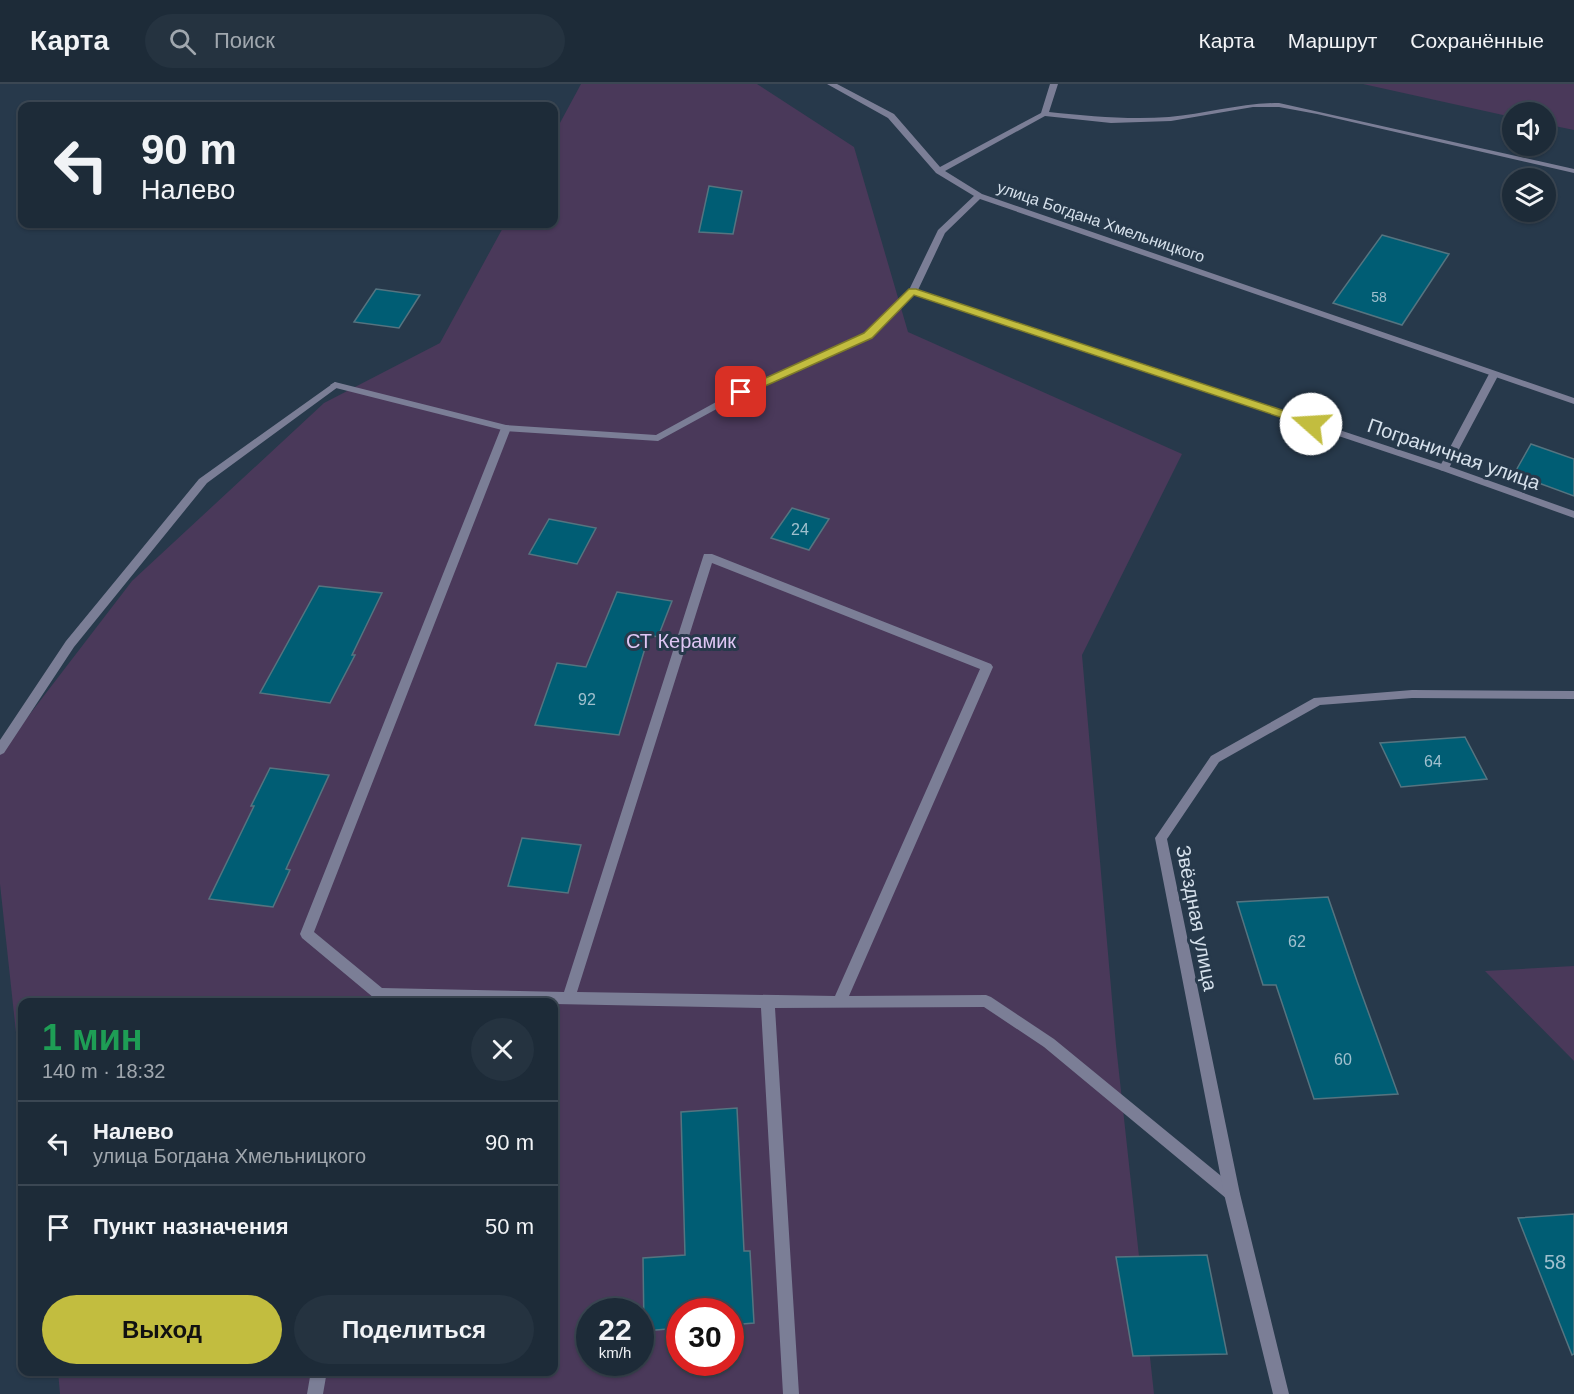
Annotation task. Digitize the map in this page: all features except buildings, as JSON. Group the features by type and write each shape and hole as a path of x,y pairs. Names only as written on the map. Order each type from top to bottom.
{"street":[{"path":"831,84 891,116 939,171 980,196"},
{"path":"1044,114 1054,84"},
{"path":"939,171 1044,114 1111,121 1171,119 1253,105 1279,105 1574,171"},
{"name":"улица Богдана Хмельницкого","path":"0,750 70,644 203,481 335,385 506,428 658,438 741,392 868,335 913,291 941,232 980,196 1574,401"},
{"name":"Пограничная улица","path":"913,291 1444,468 1574,515"},
{"path":"1444,468 1494,374"},
{"path":"506,428 307,934 378,998 569,997 768,1002 986,1000 1049,1043 1232,1194"},
{"path":"569,997 708,556 987,668 839,1002"},
{"name":"Звёздная улица","path":"1281,1394 1232,1194 1161,838 1215,759 1318,701 1412,694 1574,695"},
{"path":"768,1002 791,1394"},
{"path":"315,1394 318,1376"}],"green space":[{"name":"СТ Керамик","path":"581,84 757,84 854,147 908,332 1182,454 1082,655 1116,1045 1154,1394 60,1394 58,1376 558,1376 558,998 18,998 18,1051 0,884 0,753 132,581 324,403 440,343 503,228 558,228 558,127"},
{"path":"1363,84 1574,84 1574,130 1556,126 1556,102 1502,102 1502,115"},
{"path":"1574,966 1574,1061 1485,971"}],"route":[{"path":"741,392 868,335 913,291 1311,424"}]}
